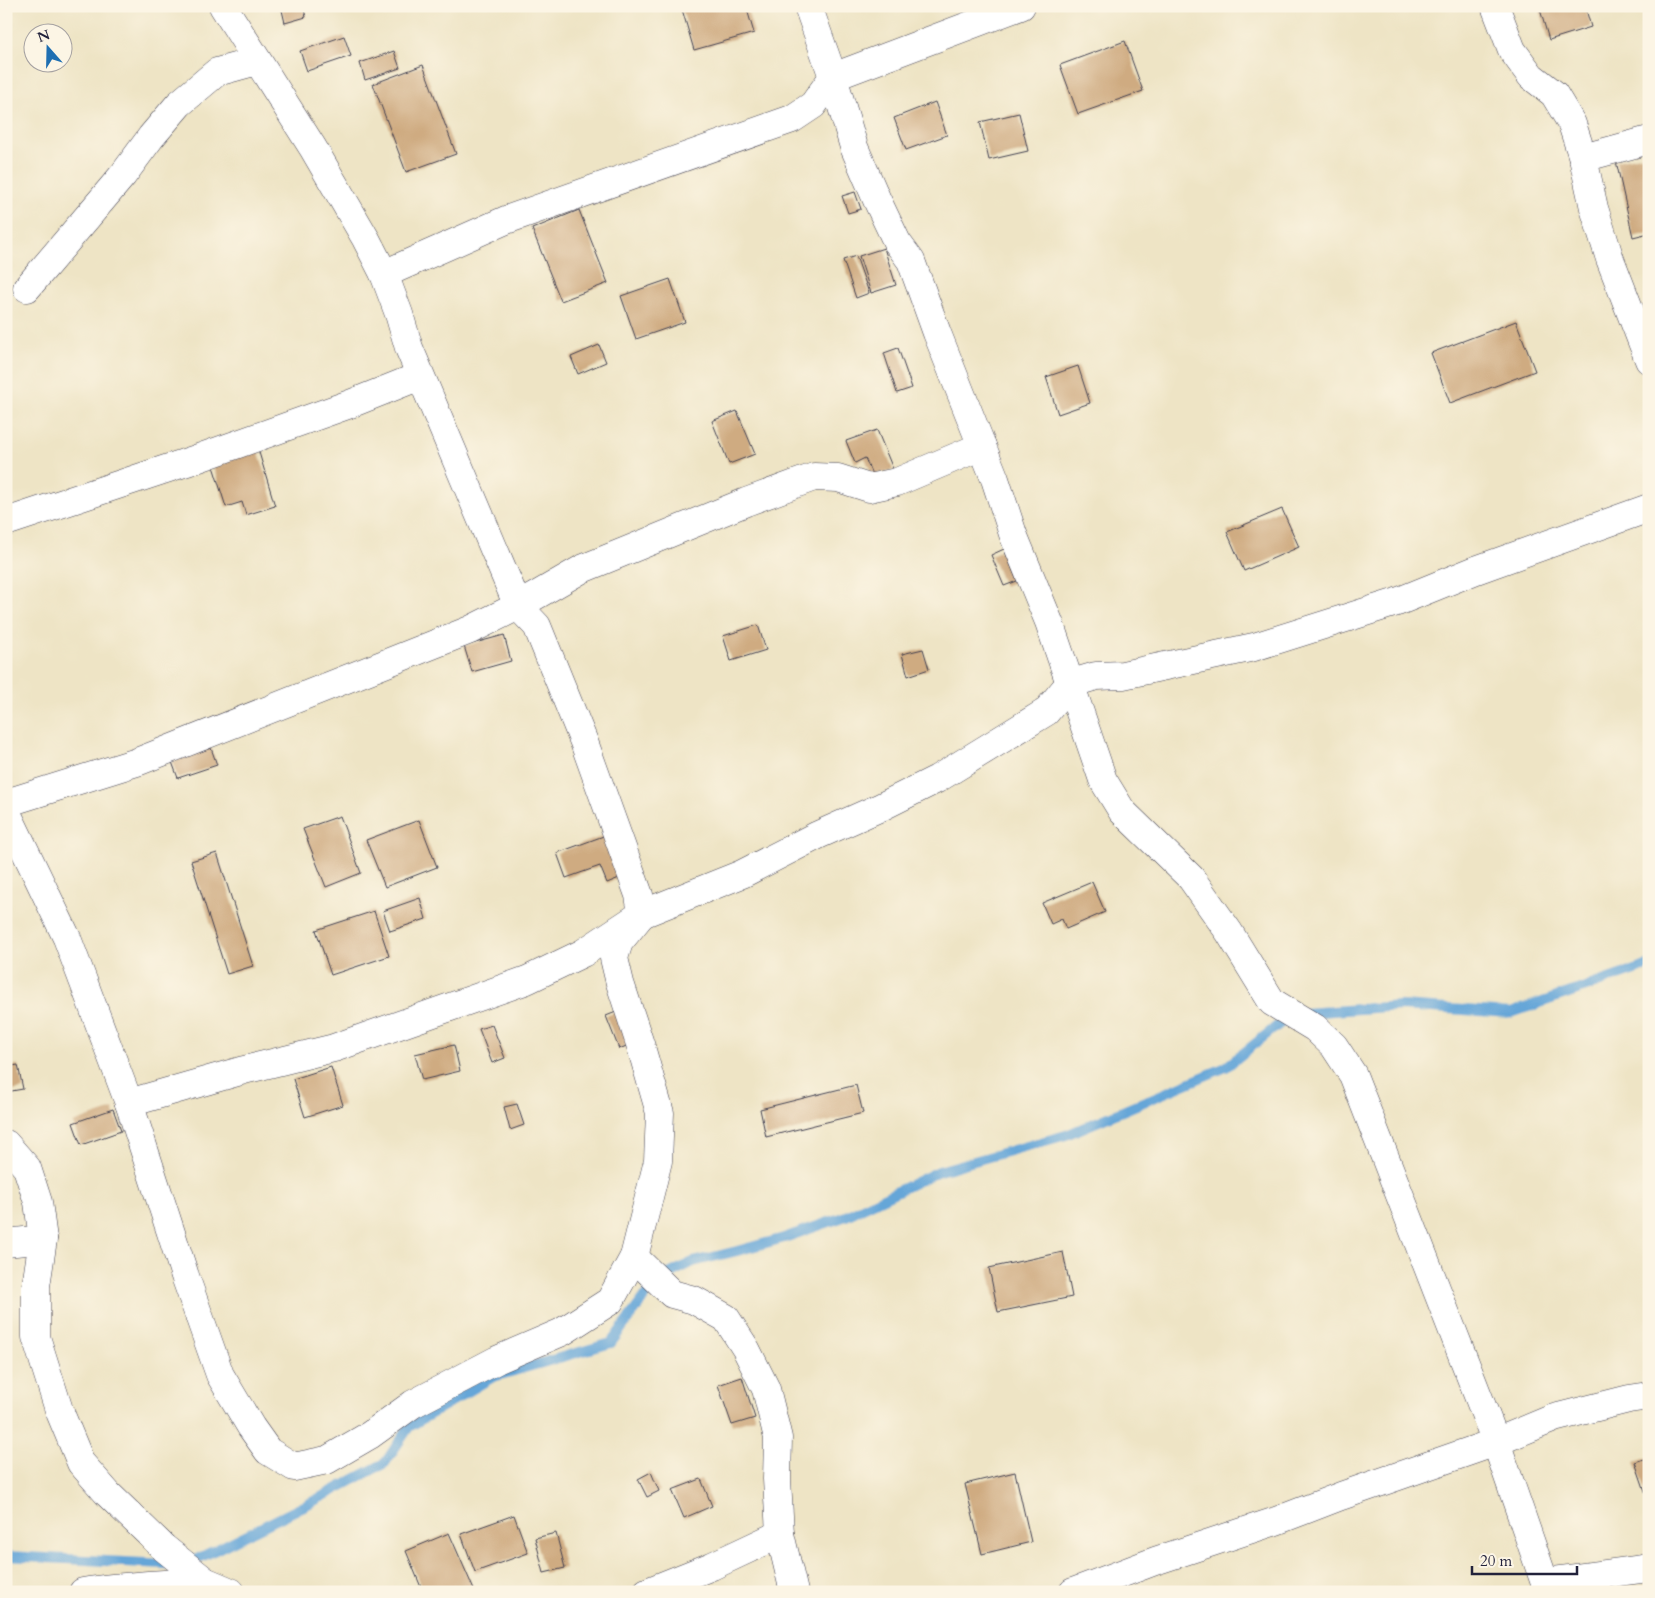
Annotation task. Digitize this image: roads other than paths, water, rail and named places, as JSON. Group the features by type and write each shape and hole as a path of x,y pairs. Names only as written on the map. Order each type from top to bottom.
{"street":[{"path":"6,811 67,938 129,1103 185,1276 220,1375 250,1427 268,1450 294,1467 327,1460 370,1435 413,1404 497,1360 562,1332 610,1301 634,1257 658,1161 660,1113 614,958 619,942 642,914 639,895 580,733 537,626 518,606 420,376 384,274 335,185 223,6"},
{"path":"808,6 863,168 897,242 911,261 937,333 982,446 1013,534 1049,622 1103,780 1122,811 1191,878 1229,932 1272,1002 1315,1028 1334,1046 1353,1075 1496,1442 1547,1587 1649,1568"},
{"path":"384,274 468,235 515,216 792,119 813,105 833,77 1021,6"},
{"path":"1495,6 1512,50 1531,76 1554,94 1572,124 1583,158 1594,208 1610,259 1649,360"},
{"path":"27,288 123,175 179,104 217,72 257,61"},
{"path":"1583,158 1649,140"},
{"path":"6,522 187,462 350,404 420,376"},
{"path":"6,803 138,762 462,633 518,606 582,569 746,502 814,477 838,478 869,488 897,482 982,446"},
{"path":"129,1103 244,1070 334,1048 527,980 583,953 642,914 742,874 818,835 937,779 1046,712 1069,684 1096,676 1123,674 1254,647 1397,602 1476,570 1649,508"},
{"path":"6,1144 27,1168 38,1202 42,1239 36,1286 36,1337 59,1410 81,1463 108,1494 164,1548 205,1581 230,1592"},
{"path":"6,1243 42,1239"},
{"path":"634,1257 672,1294 694,1300 726,1318 746,1349 766,1389 778,1438 777,1479 780,1534 794,1592"},
{"path":"1073,1592 1155,1561 1276,1521 1341,1496 1496,1442 1554,1418 1629,1399 1649,1396"},
{"path":"646,1592 712,1566 780,1534"},
{"path":"83,1592 117,1586 162,1585 205,1581"}],"waterway":[{"path":"6,1556 185,1565 310,1503 385,1463 409,1427 493,1377 611,1343 657,1280 693,1262 784,1238 846,1216 939,1171 1066,1135 1226,1067 1292,1014 1400,1006 1511,1013 1649,965"}]}
